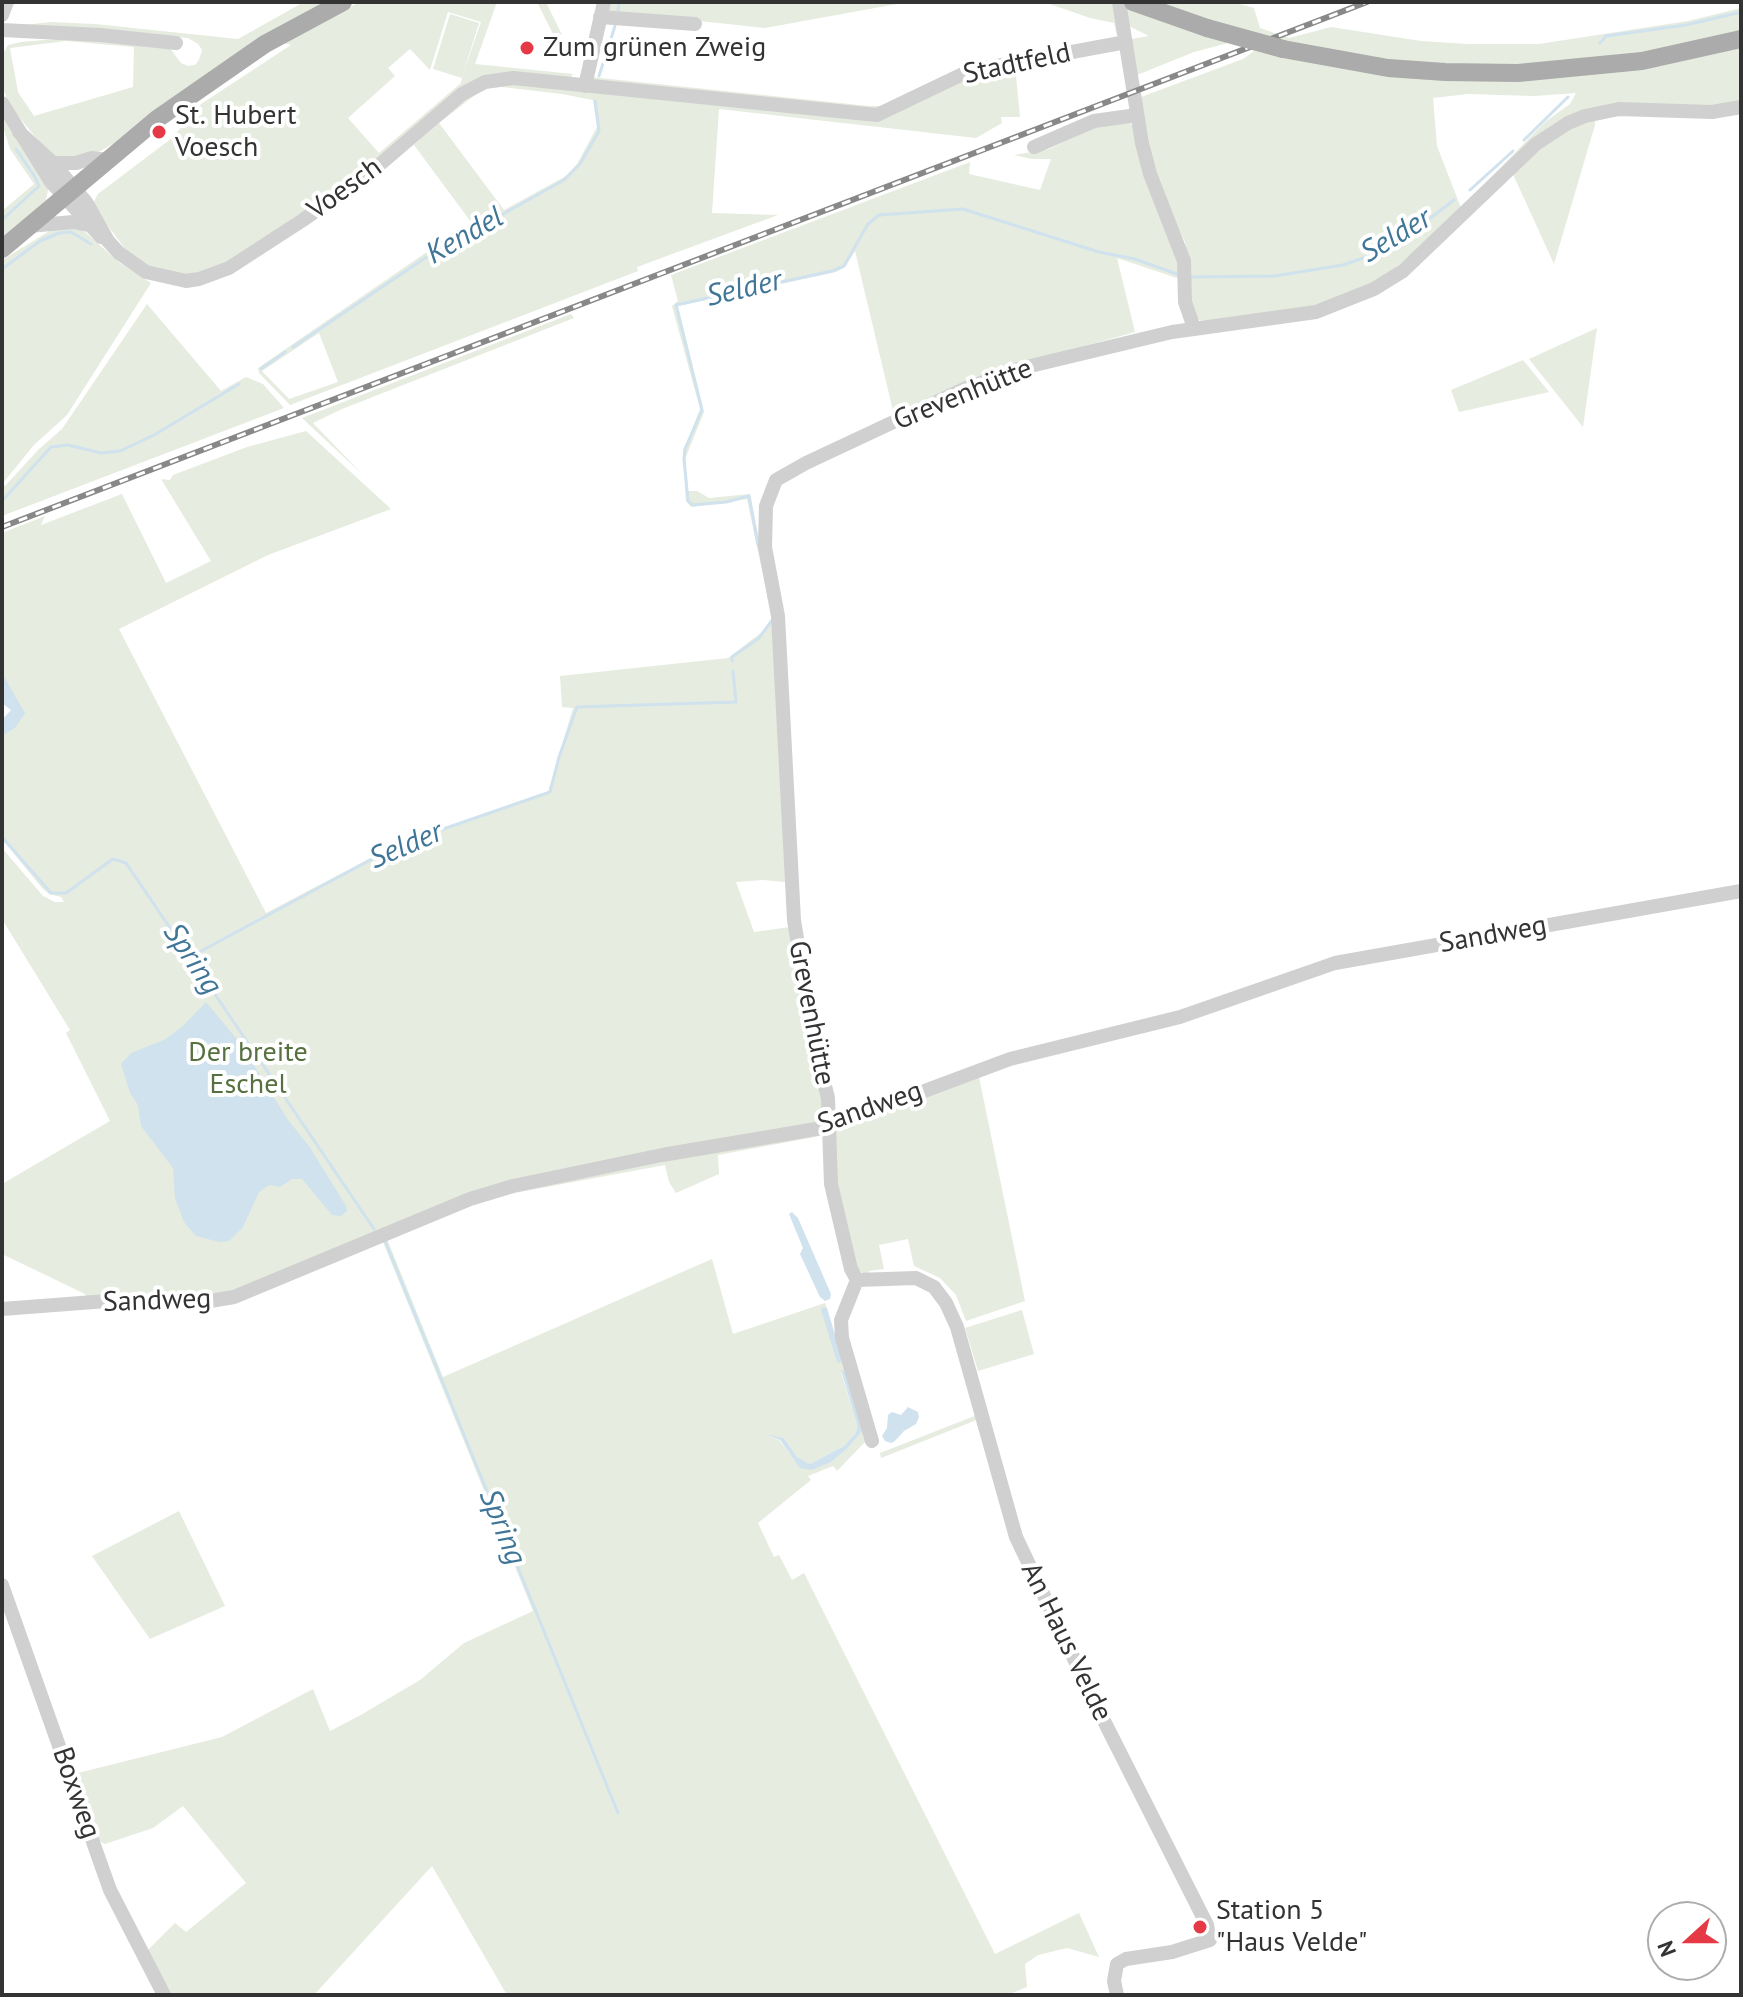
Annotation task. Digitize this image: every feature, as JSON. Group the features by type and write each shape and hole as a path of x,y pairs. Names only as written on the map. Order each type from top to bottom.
{"main road":[{"path":"2,249 157,119 239,61 343,2"},
{"path":"1137,4 1283,49 1388,68 1445,72 1518,73 1642,61 1741,39"}],"street":[{"path":"2,15 7,2"},
{"path":"1119,2 1150,174 1184,261 1185,302 1194,328"},
{"path":"585,86 602,10 695,24"},
{"path":"2,30 176,43"},
{"name":"Stadtfeld","path":"724,101 877,115 969,71 1126,42"},
{"name":"Voesch","path":"68,193 86,202 108,241 130,262 160,277 186,281 214,275 249,256 348,189 473,87 513,78 724,101"},
{"path":"2,103 19,132 68,193"},
{"name":"Grevenhütte","path":"828,1127 828,1098 813,1038 790,877 778,616 765,547 766,506 776,480 821,455 966,388 1018,369 1172,332 1316,312 1374,289 1403,271 1536,144 1585,116 1619,109 1712,112 1741,107"},
{"path":"1034,147 1094,121 1137,115"},
{"path":"19,132 53,163 68,193"},
{"path":"53,163 76,163 92,158 107,160"},
{"name":"Voesch","path":"68,193 96,235 108,241"},
{"path":"29,227 73,222 88,225"},
{"path":"1172,332 1185,302"},
{"name":"Sandweg","path":"2,1309 107,1301 198,1303 234,1297 470,1199 513,1186 662,1155 828,1127 1010,1059 1180,1017 1335,963 1741,891"},
{"path":"828,1127 831,1184 851,1269 857,1280 841,1320 842,1338 872,1441"},
{"name":"An Haus Velde","path":"857,1280 916,1278 934,1287 946,1303 957,1327 1016,1537 1097,1707 1207,1925 1210,1940 1172,1952 1126,1959 1117,1964 1114,1981 1117,1995"},
{"name":"Boxweg","path":"2,1585 110,1890 164,1995"}],"green space":[{"path":"304,2 332,2 88,158 56,157 45,149 10,106 2,86 2,55 8,45 21,42 102,39 169,47 181,63 188,66 195,65 202,50 188,38 25,25 50,22 95,24 238,39","holes":["66,41 134,47 133,87 34,116 18,92 10,48"]},
{"path":"360,2 497,2 475,64 573,74 569,80 497,75 233,260 187,276 156,271 129,254 92,205 98,194 172,138 201,104 291,45 280,42","holes":["448,12 481,22 462,77 479,23 450,14 433,69 462,78 461,83 379,153 348,118 395,76 388,68 410,49 430,70"]},
{"path":"537,2 546,2 562,35 553,34"},
{"path":"607,2 908,2 765,28 605,11"},
{"path":"1044,2 1115,2 1120,29 1117,36 1114,23"},
{"path":"1150,2 1233,2 1254,8 1260,28 1289,38 1331,27 1421,41 1539,44 1688,21 1741,8 1741,31 1660,51 1528,66 1388,62 1278,42"},
{"path":"1125,5 1399,75 1741,48 1741,101 1584,112 1377,283 1314,307 1202,321 1197,319 1190,304 1185,242 1155,174 1141,97 1243,59 1254,51 1228,43 1194,52 1137,75 1131,39 1149,36 1129,26","holes":["1576,93 1570,104 1545,122 1461,208 1437,146 1433,98 1468,94 1535,96"]},
{"path":"1015,66 1020,117 1001,117 1002,123 976,138 719,109 712,213 778,215 637,267 638,271 290,405 259,373 258,368 434,247 474,226 414,145 450,109 472,93 483,89 439,123 504,210 566,176 577,164 597,127 593,100 502,87 486,88 499,83 866,119 882,118 899,111 942,86 970,75","holes":["319,333 338,382 289,399 262,371"]},
{"path":"591,77 891,106 882,111 595,84"},
{"path":"2,115 49,185 46,200 34,215 2,240 2,211 34,184 10,149"},
{"path":"1595,118 1554,264 1512,172 1554,136"},
{"name":"Der breite Eschel","path":"1128,121 1134,127 1175,247 1180,279 1117,258 1135,332 974,377 894,415 855,251 845,267 836,272 678,306 704,412 685,459 688,491 697,491 709,498 750,494 774,614 785,882 736,882 754,932 790,927 824,1103 821,1125 524,1180 233,1294 207,1298 88,1300 85,1294 2,1254 2,1184 110,1121 66,1033 70,1030 2,919 2,848 43,896 55,902 64,902 61,897 49,894 42,888 2,839 2,736 15,728 16,697 2,673 2,533 45,516 41,525 122,494 166,583 211,561 161,479 170,480 173,475 247,447 306,431 391,509 268,555 119,629 266,913 399,843 548,792 573,708 562,707 560,676 728,658 766,629 772,618 747,499 691,507 686,501 683,452 700,409 672,306 678,301 671,275 970,162 969,174 1040,190 1051,159 1014,155 1049,149 1093,128"},
{"path":"56,227 76,227 85,232 120,263 151,283 67,415 34,445 3,483 5,486 62,429 147,304 221,391 246,377 263,384 284,408 2,516 2,260"},
{"path":"571,314 574,318 313,423 362,474 302,418"},
{"path":"1597,328 1583,427 1529,359"},
{"path":"1523,360 1549,392 1459,412 1451,390"},
{"path":"978,1072 1025,1301 966,1321 956,1295 940,1278 914,1266 908,1239 879,1245 884,1269 869,1271 870,1277 856,1269 835,1177 832,1142 838,1126"},
{"path":"817,1130 825,1135 718,1155 719,1174 676,1193 669,1182 665,1165 482,1199"},
{"path":"387,1239 443,1377 712,1259 733,1334 825,1303 827,1308 823,1307 846,1372 841,1372 857,1425 856,1433 844,1446 810,1464 797,1457 784,1438 767,1435 779,1440 800,1467 831,1462 864,1429 867,1440 837,1471 833,1466 808,1476 811,1480 758,1523 774,1557 779,1555 792,1580 804,1573 995,1954 1079,1913 1099,1957 1067,1948 1038,1955 1025,1964 1027,1987 1007,1995 507,1995 432,1866 314,1995 171,1995 148,1950 175,1923 186,1932 246,1883 183,1806 153,1828 105,1844 95,1839 74,1774 222,1737 313,1689 330,1731 420,1680 464,1643 533,1611 383,1242"},
{"path":"1022,1310 1034,1354 978,1371 965,1328"},
{"path":"977,1415 979,1419 881,1458 880,1453"},
{"path":"179,1511 225,1606 150,1639 92,1556"}],"water":[{"path":"2,673 25,713 15,728 2,736 2,720 11,710 2,703"},
{"path":"206,1002 240,1043 288,1120 309,1146 346,1206 347,1211 341,1216 332,1215 302,1179 292,1179 280,1187 269,1185 259,1192 243,1227 229,1241 219,1242 196,1236 184,1222 175,1198 173,1168 141,1126 138,1105 130,1093 121,1064 131,1053 164,1040 182,1027"},
{"path":"792,1212 798,1218 831,1294 830,1299 825,1301 820,1297 800,1254 803,1248 789,1214"},
{"path":"827,1308 842,1358 840,1363 837,1362 821,1310"},
{"path":"841,1370 846,1372 864,1429 831,1462 812,1470 800,1468 780,1440 765,1434 784,1438 797,1457 810,1464 844,1446 856,1433 857,1425"},
{"path":"908,1407 918,1412 916,1424 895,1441 885,1441 882,1436 887,1428 888,1415 892,1412 901,1415"}],"waterway":[{"name":"Kendel","path":"618,11 619,2"},
{"name":"Selder","path":"1600,43 1606,36 1686,25 1741,12"},
{"name":"Kendel","path":"599,76 615,26"},
{"name":"Selder","path":"1524,140 1568,97"},
{"name":"Kendel","path":"293,347 428,256 564,180 580,164 599,131 595,101"},
{"path":"2,220 39,186 16,149"},
{"name":"Selder","path":"1470,190 1513,151"},
{"name":"Selder","path":"1191,277 1275,276 1343,265 1372,255 1415,230 1454,200"},
{"name":"Selder","path":"758,545 749,496 693,505 688,501 685,449 702,410 676,305 844,266 868,224 879,215 963,209 1177,274"},
{"path":"2,269 40,241 59,233 71,232 91,244"},
{"name":"Kendel","path":"261,369 285,352"},
{"name":"Kendel","path":"2,501 51,447 68,445 101,453 120,451 154,435 239,384"},
{"name":"Selder","path":"732,661 732,657 759,638 773,619"},
{"name":"Selder","path":"190,957 400,844 550,792 577,707 736,702 733,671"},
{"name":"Spring","path":"2,837 51,893 66,893 113,859 126,863 374,1229"},
{"name":"Spring","path":"385,1241 618,1813"}],"railway":[{"path":"2,527 1367,2"}],"place":[{"name":"Zum grünen Zweig","path":"527,48"},
{"name":"St. Hubert Voesch","path":"159,132"},
{"name":"Station 5 \"Haus Velde\"","path":"1200,1927"}]}
